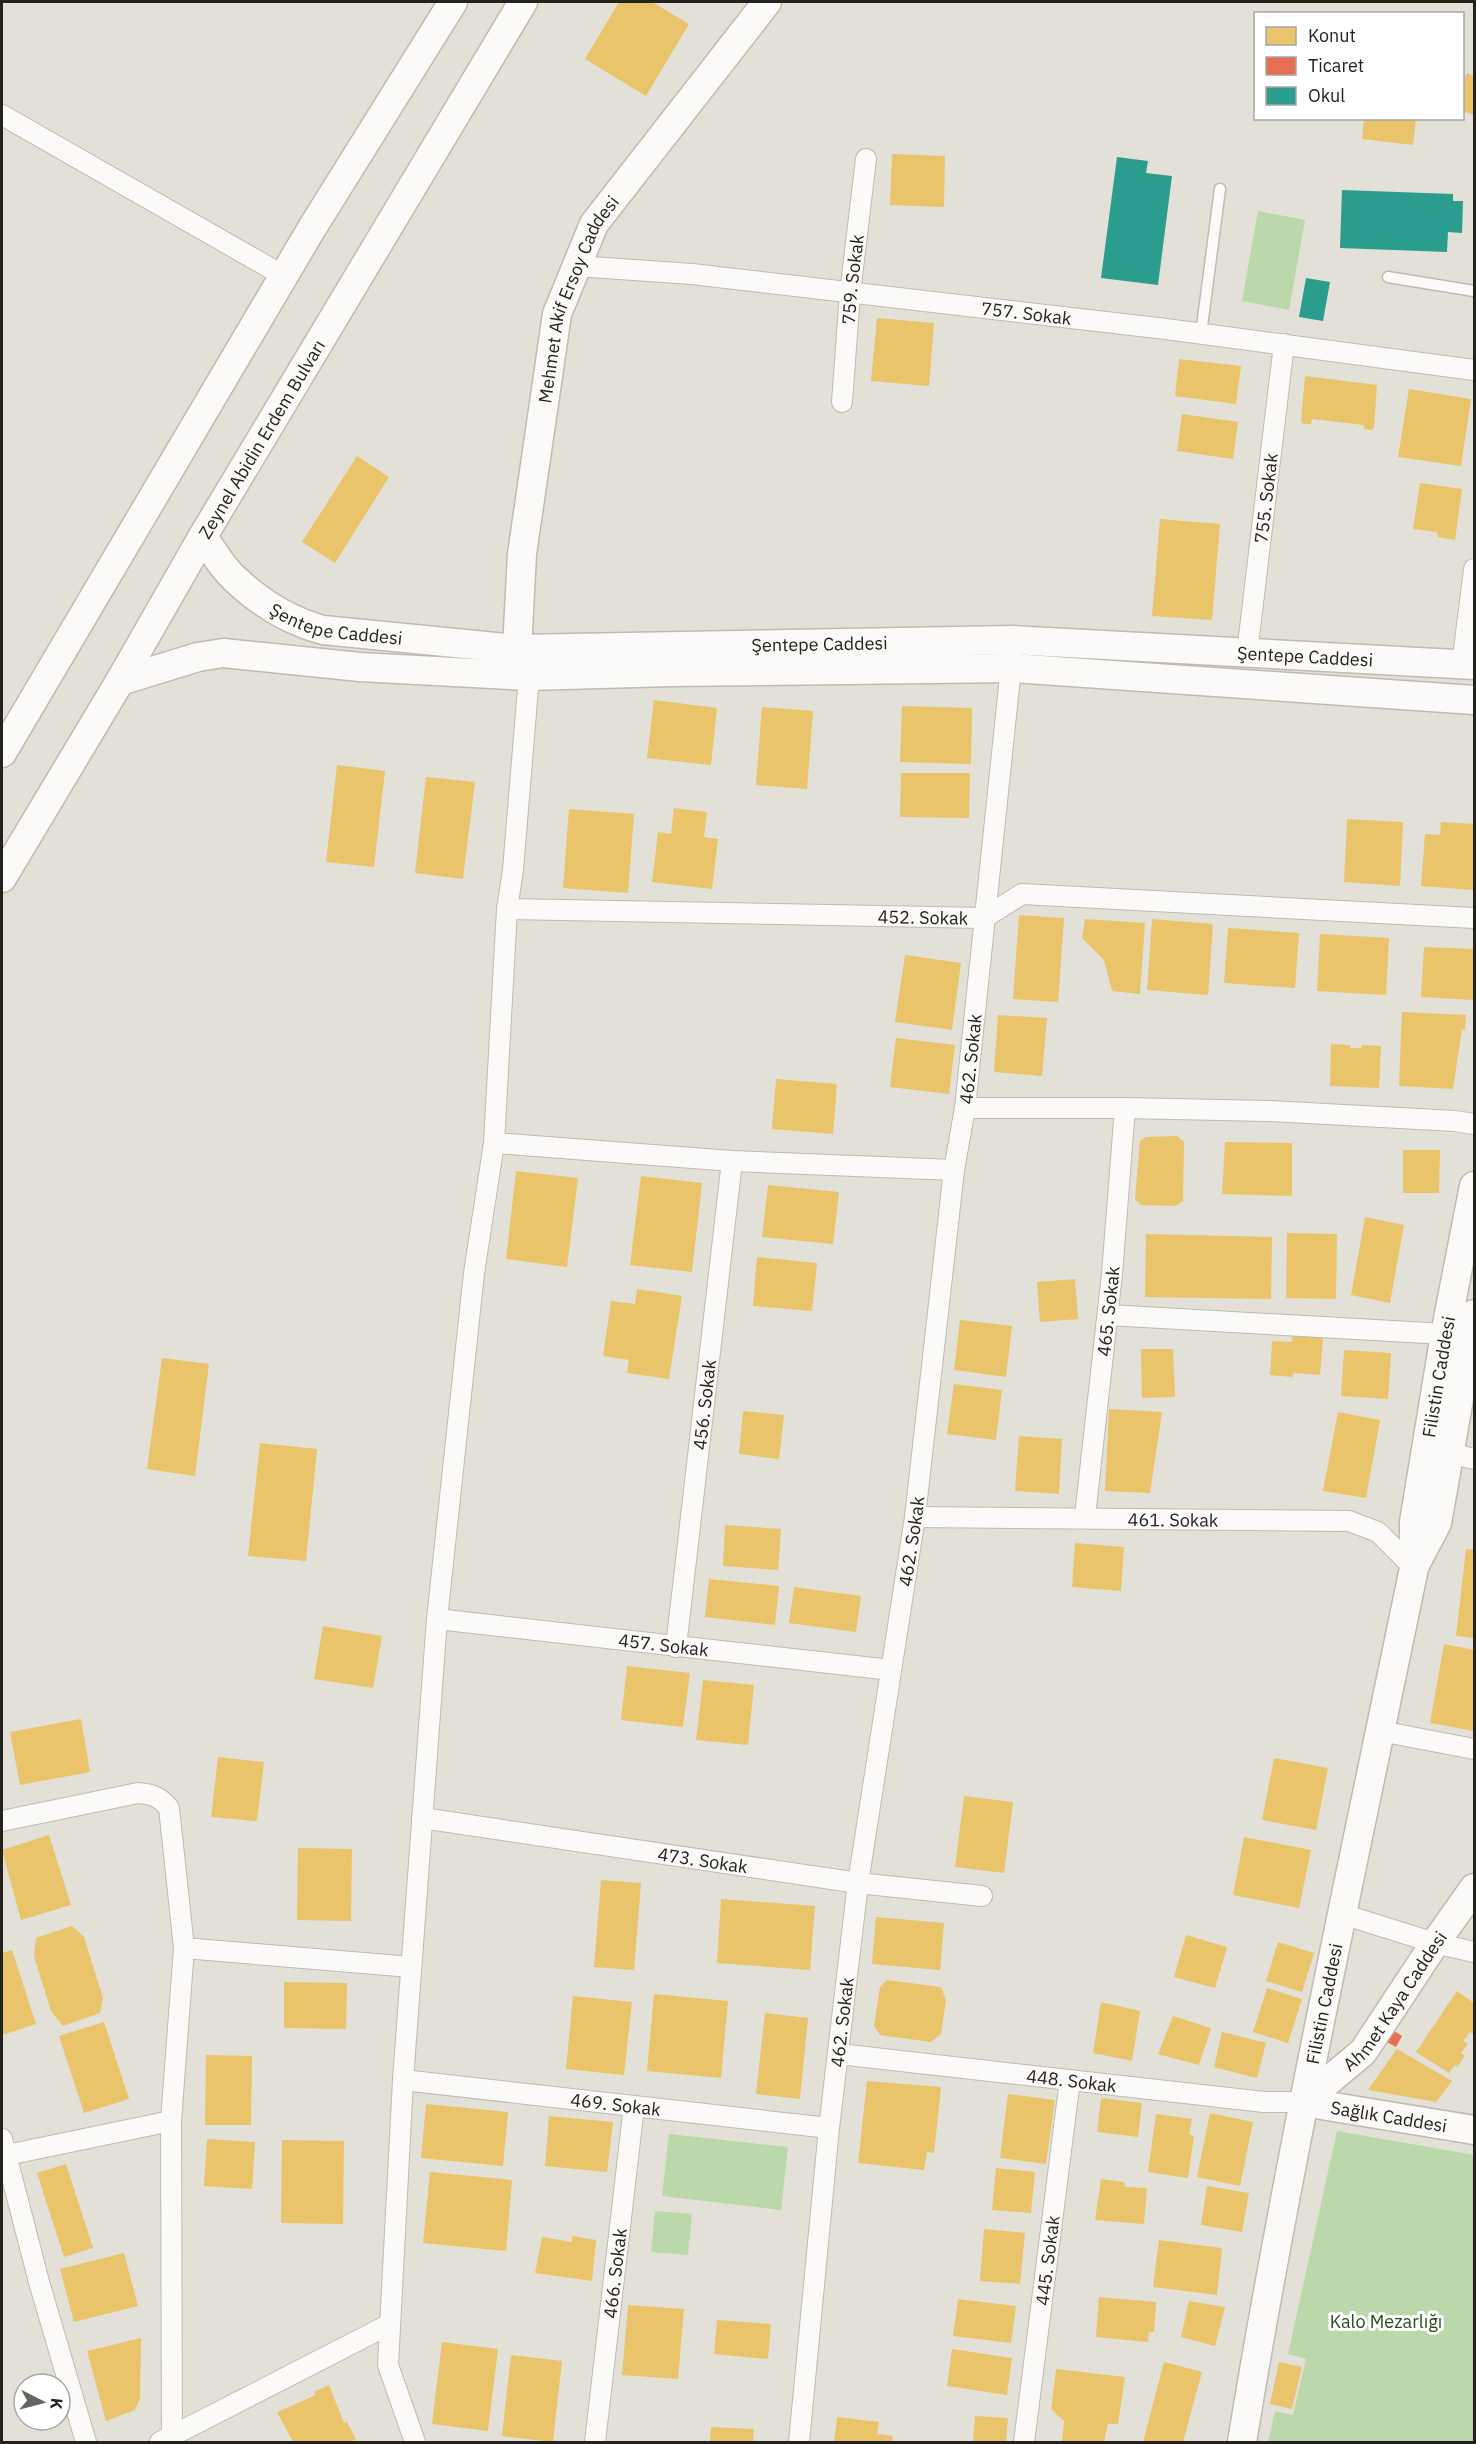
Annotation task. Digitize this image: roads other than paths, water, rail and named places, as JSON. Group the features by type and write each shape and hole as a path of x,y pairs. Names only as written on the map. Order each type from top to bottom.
{"street":[{"path":"2,753 285,276 453,2"},
{"name":"Zeynel Abidin Erdem Bulvarı","path":"2,878 120,681 203,536 523,2"},
{"name":"Mehmet Akif Ersoy Caddesi","path":"517,649 522,554 556,314 594,224 768,2"},
{"path":"2,115 285,276"},
{"name":"759. Sokak","path":"842,402 850,293 866,159"},
{"name":"757. Sokak","path":"576,266 692,274 1284,344 1474,370"},
{"name":"755. Sokak","path":"1247,653 1284,344"},
{"name":"Şentepe Caddesi","path":"203,536 234,578 300,624 323,630 517,649 1013,640 1468,665"},
{"path":"1468,665 1474,568"},
{"name":"462. Sokak","path":"798,2442 829,2128 858,1883 915,1516 954,1170 965,1108 1012,668 1013,640"},
{"path":"120,681 198,657 223,653 360,667 529,676 1012,668 1474,700"},
{"path":"415,2442 388,2365 403,2080 437,1619 474,1273 494,1143 507,909 513,870 529,676"},
{"name":"452. Sokak","path":"507,909 984,918 1022,894 1474,918"},
{"path":"965,1108 1269,1111 1474,1124"},
{"name":"465. Sokak","path":"1085,1516 1108,1315 1125,1108"},
{"path":"494,1143 732,1161 954,1170"},
{"name":"456. Sokak","path":"676,1647 732,1161"},
{"name":"Filistin Caddesi","path":"1242,2442 1303,2102 1414,1568 1414,1522 1445,1334 1474,1186"},
{"name":"Filistin Caddesi","path":"1414,1568 1437,1523 1462,1456 1474,1314"},
{"path":"1108,1315 1445,1334"},
{"name":"461. Sokak","path":"915,1516 1085,1516 1349,1521 1378,1532 1414,1568"},
{"name":"457. Sokak","path":"437,1619 891,1670"},
{"path":"1380,1731 1474,1749"},
{"path":"2,1821 138,1792 161,1798 169,1808 184,1948 171,2121 166,2439 390,2324"},
{"name":"473. Sokak","path":"422,1818 858,1883 982,1896"},
{"name":"Ahmet Kaya Caddesi","path":"1303,2102 1363,2052 1435,1942 1474,1888"},
{"path":"1342,1914 1474,1952"},
{"path":"184,1948 411,1966"},
{"name":"448. Sokak","path":"839,2054 1264,2102 1303,2102"},
{"name":"469. Sokak","path":"403,2080 829,2128"},
{"name":"445. Sokak","path":"1024,2442 1070,2080"},
{"name":"Sağlık Caddesi","path":"1303,2102 1474,2130"},
{"name":"466. Sokak","path":"595,2442 634,2106"},
{"path":"86,2442 39,2282 4,2147 171,2121"}],"lane":[{"path":"1201,334 1220,189"},
{"path":"1388,278 1474,291"}],"park label":[{"name":"Kalo Mezarlığı","path":"1386,2321"}]}
